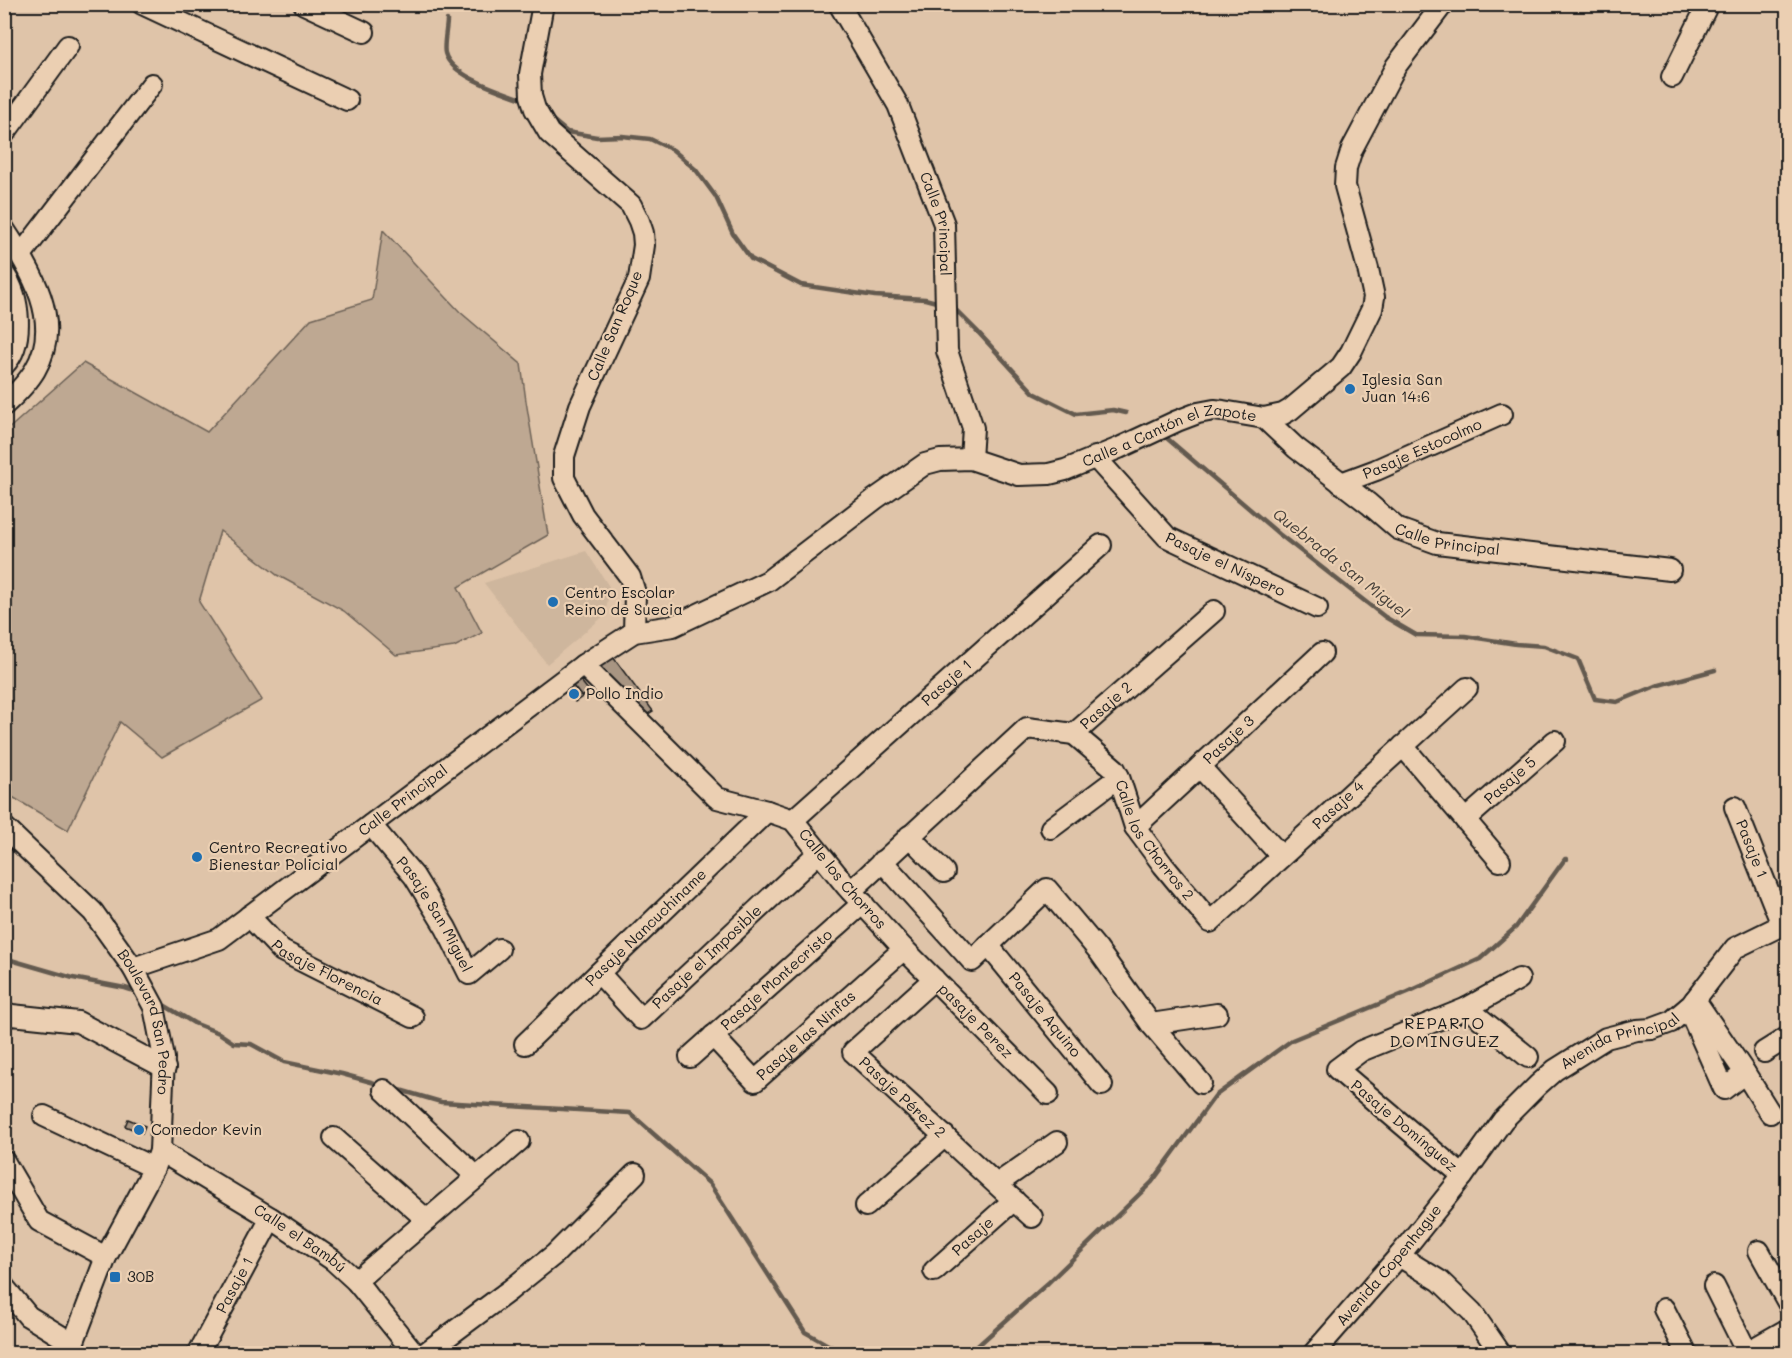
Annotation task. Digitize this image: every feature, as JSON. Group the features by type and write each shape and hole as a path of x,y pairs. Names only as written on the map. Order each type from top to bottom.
{"street":[{"path":"142,4 347,100"},
{"path":"304,4 364,33"},
{"name":"Calle San Roque","path":"543,4 530,74 531,96 535,109 549,133 630,205 639,220 643,233 644,245 639,279 580,406 564,456 564,478 583,515 630,577 635,593 634,632"},
{"name":"Calle Principal","path":"840,4 898,105 944,224 947,351 973,428 971,459"},
{"name":"Calle a Cantón el Zapote","path":"634,632 673,626 768,581 875,499 925,464 940,460 971,459 1019,475 1032,476 1057,472 1198,413 1214,410 1264,418 1290,410 1341,367 1372,309 1374,297 1368,269 1345,186 1346,168 1352,149 1396,66 1443,4"},
{"path":"1672,77 1708,4"},
{"path":"4,134 68,46"},
{"path":"21,255 152,84"},
{"path":"4,229 21,255 44,303 47,322 42,357 35,372 4,405"},
{"path":"4,274 10,282 18,309 17,338 8,361 4,365"},
{"name":"Pasaje Estocolmo","path":"1341,483 1376,470 1502,414"},
{"name":"Calle Principal","path":"1264,418 1296,448 1370,504 1398,529 1437,543 1670,570"},
{"name":"Pasaje el Níspero","path":"1095,457 1167,537 1317,608"},
{"name":"Pasaje 1","path":"793,820 1101,545"},
{"name":"Pasaje 2","path":"857,897 882,861 1027,728 1074,734 1214,611"},
{"name":"Calle Principal","path":"133,968 219,939 583,665 634,632"},
{"name":"Pasaje 3","path":"1135,827 1322,653"},
{"name":"Calle los Chorros","path":"583,665 717,798 793,820 818,853 904,950"},
{"name":"Pasaje 4","path":"1210,922 1467,688"},
{"name":"Calle los Chorros 2","path":"1074,734 1114,770 1119,777 1135,827 1210,922"},
{"name":"Pasaje 5","path":"1465,820 1555,741"},
{"path":"1403,746 1500,861"},
{"path":"1200,767 1281,856"},
{"path":"1051,828 1119,777"},
{"name":"Pasaje 1","path":"1735,807 1785,923"},
{"name":"Pasaje Nancuchiname","path":"525,1044 767,811"},
{"name":"Pasaje San Miguel","path":"371,825 414,876 446,928 469,974 500,949"},
{"name":"Boulevard San Pedro","path":"4,827 93,912 133,968 154,1007 164,1058 157,1159 106,1257 70,1348"},
{"path":"909,836 944,872"},
{"name":"Pasaje el Imposible","path":"599,973 641,1019 818,853"},
{"path":"882,861 972,961 1047,889 1098,950 1151,1024 1201,1083"},
{"name":"Pasaje Montecristo","path":"690,1057 857,897"},
{"name":"Pasaje Florencia","path":"249,916 282,951 413,1017"},
{"name":"Avenida Principal","path":"1463,1176 1503,1120 1555,1070 1606,1038 1637,1030 1662,1027 1691,1004 1735,948 1785,923"},
{"name":"Pasaje Aquino","path":"988,945 1102,1085"},
{"name":"pasaje Perez","path":"904,950 1048,1094"},
{"name":"Pasaje las Ninfas","path":"713,1036 755,1081 904,950"},
{"name":"Pasaje Pérez 2","path":"934,979 852,1052 1032,1217"},
{"name":"Pasaje Domínguez","path":"1463,1176 1337,1069 1361,1051 1467,1008 1519,979"},
{"path":"1691,1004 1724,1089 1745,1073 1770,1113"},
{"path":"1467,1008 1528,1057"},
{"path":"1151,1024 1217,1014"},
{"path":"4,1018 12,1015 78,1022 165,1068"},
{"path":"1764,1052 1788,1037"},
{"path":"384,1090 477,1177"},
{"name":"Calle el Bambú","path":"44,1116 157,1159 271,1218 333,1260 356,1281 415,1353"},
{"path":"866,1206 945,1136"},
{"path":"334,1138 427,1220"},
{"path":"356,1281 519,1141"},
{"path":"997,1184 1057,1142"},
{"path":"4,1161 39,1221 106,1257"},
{"path":"424,1353 555,1254 635,1174"},
{"name":"Avenida Copenhague","path":"1313,1353 1399,1256 1463,1176"},
{"name":"Pasaje","path":"934,1272 1014,1200"},
{"name":"Pasaje 1","path":"198,1353 271,1218"},
{"path":"1759,1251 1788,1303"},
{"path":"1399,1256 1440,1281 1472,1312 1501,1353"},
{"path":"1714,1286 1747,1353 1788,1329"},
{"path":"4,1287 28,1316 70,1348"},
{"path":"1664,1309 1687,1353"}],"shaded area":[{"path":"383,230 460,312 521,364 548,535 458,587 482,633 454,647 396,655 344,611 277,575 220,531 199,602 262,700 162,757 120,722 68,830 4,792 5,432 83,363 207,432 311,319 372,300"},
{"name":"Centro Escolar Reino de Suecia","path":"586,551 610,588 605,615 547,664 484,583"}],"building":[{"path":"613,657 653,711 638,720 590,672"},
{"path":"580,680 589,691 582,697 573,686"},
{"name":"Pollo Indio","path":"573,686 582,697 575,702 567,691"},
{"name":"Comedor Kevin","path":"128,1119 145,1126 142,1133 125,1126"}],"waterway":[{"name":"Quebrada San Miguel","path":"447,20 445,53 449,62 479,83 525,100"},
{"name":"Quebrada San Miguel","path":"549,117 567,132 597,137 622,136 650,139 673,150 696,170 716,197 733,234 751,259 801,285 875,296 925,299 940,303"},
{"name":"Quebrada San Miguel","path":"951,305 1034,393 1076,414 1113,410 1126,413"},
{"name":"Quebrada San Miguel","path":"1162,434 1279,534 1385,617 1416,635 1465,636 1544,646 1578,659 1595,699 1617,702 1656,686 1715,670"},
{"path":"968,1354 1048,1283 1152,1182 1215,1096 1292,1040 1408,992 1480,959 1516,927 1567,859"},
{"path":"4,958 73,978 131,990"},
{"path":"162,1004 234,1043 251,1044 284,1062 382,1085"},
{"path":"393,1088 441,1102 630,1113 710,1184 805,1332 844,1354"}],"place":[{"name":"Iglesia San Juan 14:6","path":"1350,389"},
{"name":"Centro Escolar Reino de Suecia","path":"553,602"},
{"name":"Pollo Indio","path":"574,694"},
{"name":"Centro Recreativo Bienestar Policial","path":"197,857"},
{"name":"Comedor Kevin","path":"139,1130"},
{"name":"30B","path":"115,1277"}],"district":[{"name":"REPARTO DOMINGUEZ","path":"1445,1032"}]}
